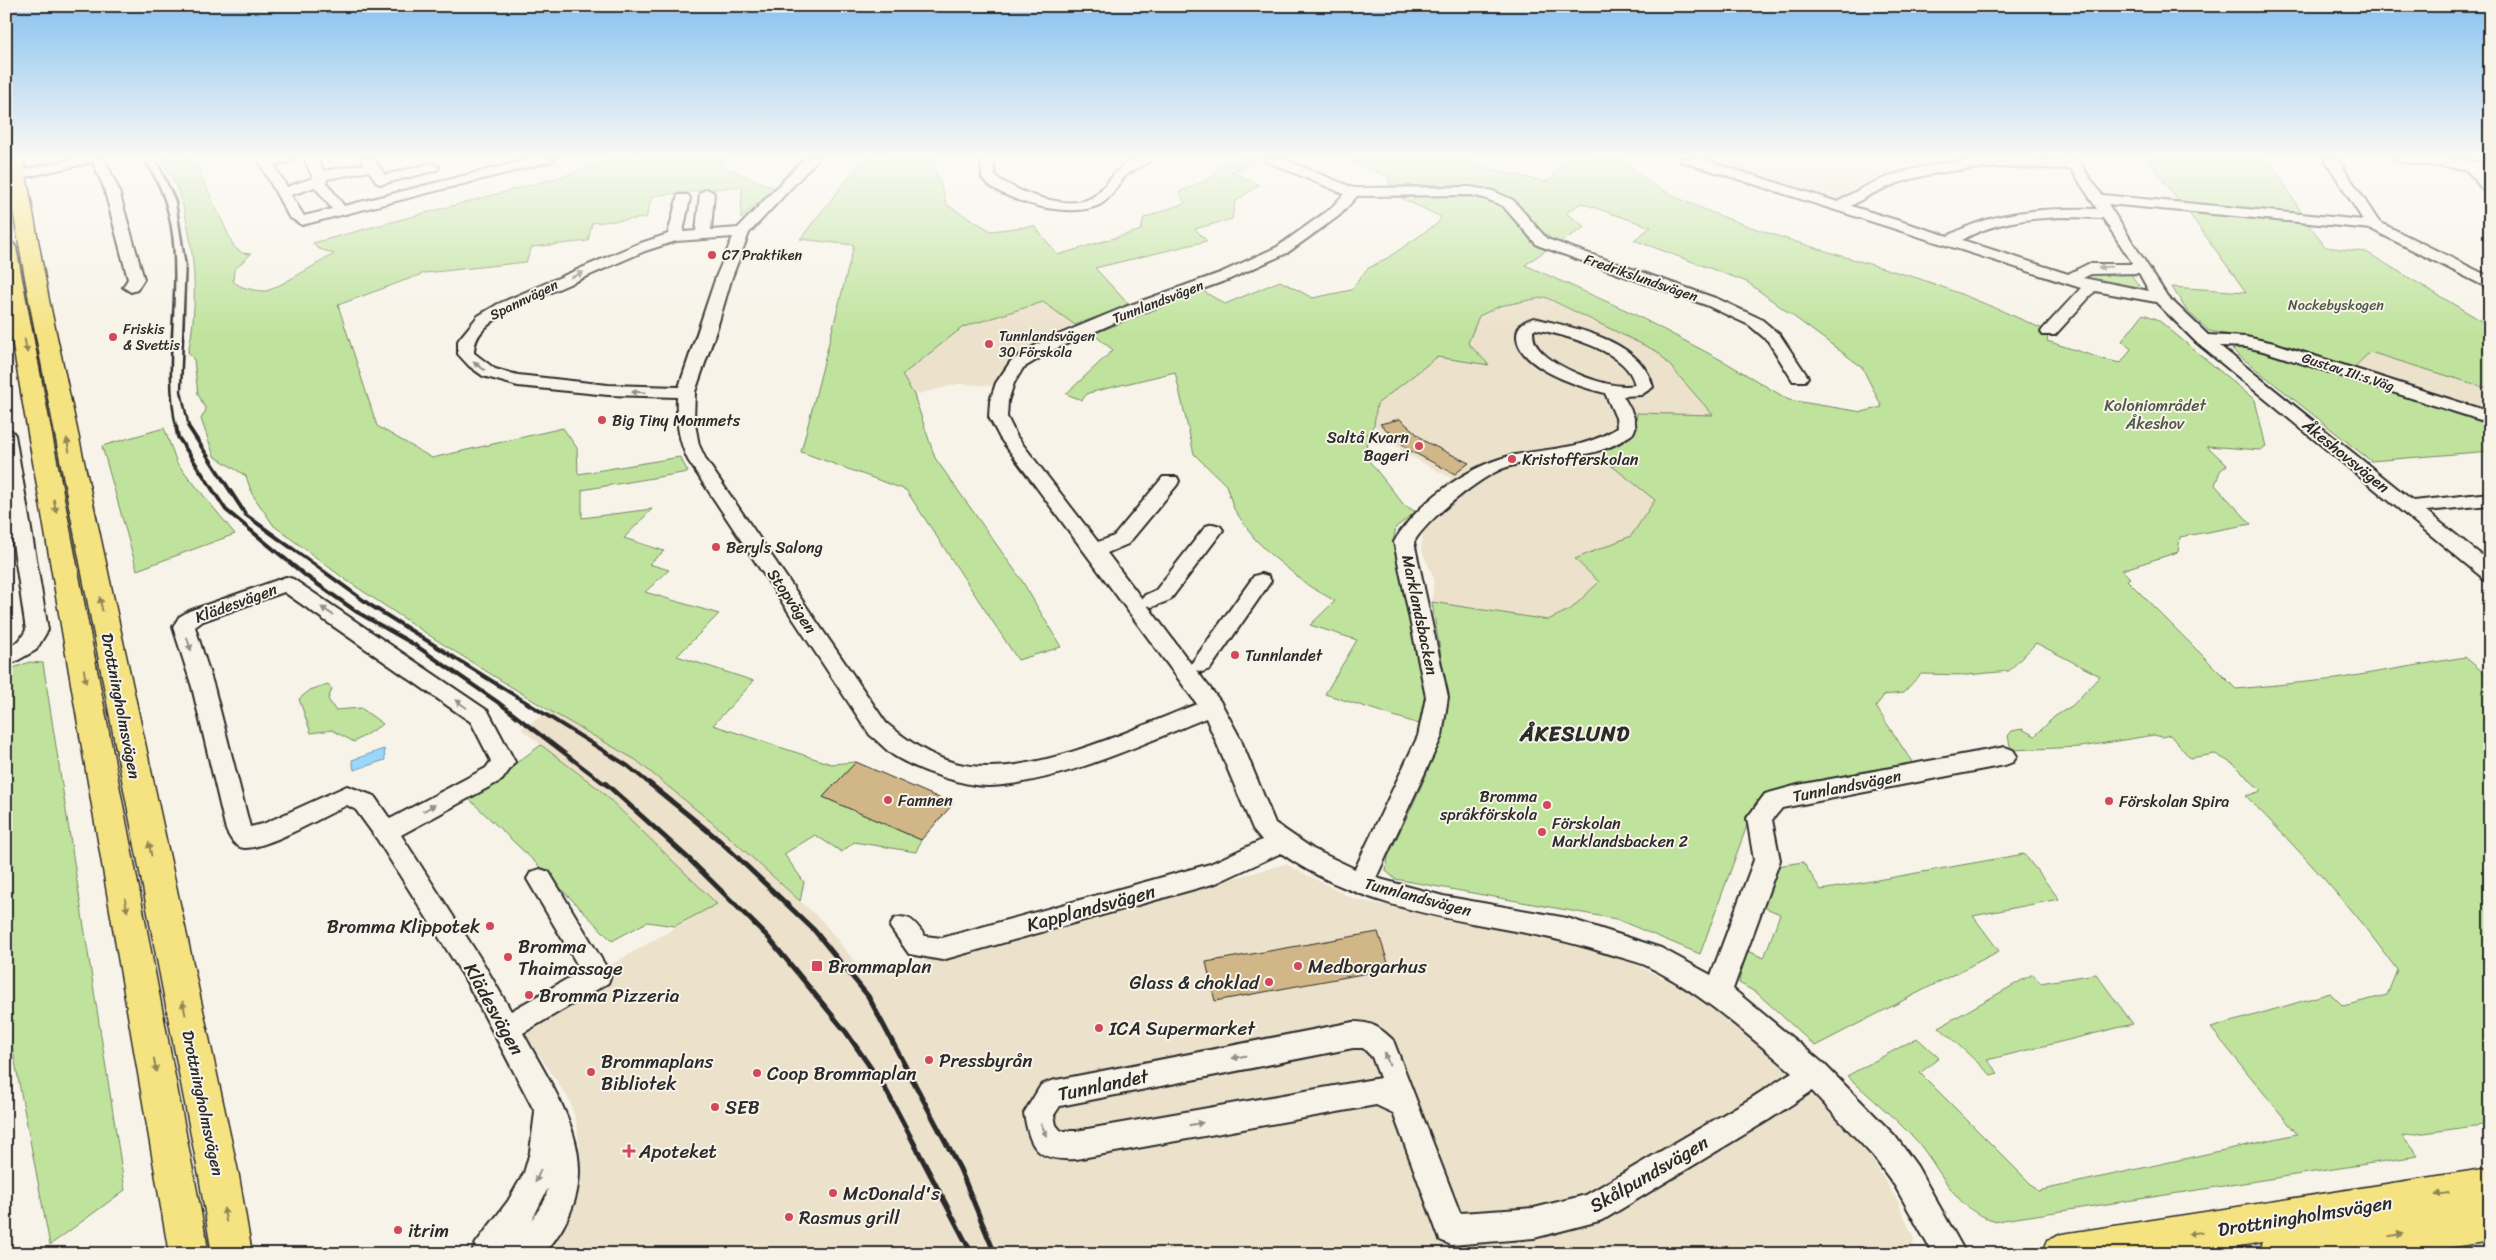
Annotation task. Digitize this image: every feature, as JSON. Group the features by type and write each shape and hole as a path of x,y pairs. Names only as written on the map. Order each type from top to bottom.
{"main road":[{"name":"Drottningholmsvägen","path":"23,217 131,756 219,1176 232,1254"},
{"name":"Drottningholmsvägen","path":"6,247 189,1254"},
{"name":"Drottningholmsvägen","path":"2062,1254 2490,1187"},
{"name":"Drottningholmsvägen","path":"2279,1254 2490,1221"}],"street":[{"path":"119,217 136,279 131,287"},
{"path":"296,217 302,221 320,217"},
{"path":"676,237 680,217"},
{"path":"703,235 705,217"},
{"name":"Stopvägen","path":"756,217 742,232 724,277 710,328 686,392 690,445 697,460 878,729 902,749 951,771 988,777 1025,773 1095,753 1212,707"},
{"name":"Tunnlandsvägen","path":"1328,217 1282,250 1226,276 1131,310 1047,346 1017,365 1005,383 999,401 998,417 1009,438 1212,707 1228,738 1265,829 1281,842 1304,856 1361,883 1443,907 1567,930 1607,942 1652,956 1718,994 1814,1073 1889,1153 1906,1176 1950,1254"},
{"name":"Fredrikslundsvägen","path":"1520,217 1542,242 1712,302 1755,322 1774,338 1799,377"},
{"path":"1874,217 2069,280 2091,286 2161,298"},
{"path":"1950,242 1968,229 2005,217"},
{"name":"Åkeshovsvägen","path":"2108,217 2144,268 2161,298 2203,340 2490,573"},
{"path":"2302,217 2374,224 2455,264 2490,284"},
{"path":"2369,217 2374,224"},
{"name":"Spannvägen","path":"686,392 654,393 603,390 507,379 491,374 466,354 466,341 484,319 504,308 640,248 676,237 742,232"},
{"path":"2069,280 2088,269 2144,268"},
{"path":"2049,332 2091,286"},
{"path":"1534,323 1576,334 1610,347 1638,370 1644,382 1644,387 1635,391 1612,390 1593,386 1570,377 1538,358 1529,349 1523,335 1525,329 1534,323"},
{"name":"Gustav III:s Väg","path":"2203,340 2246,342 2268,347 2490,418"},
{"name":"Marklandsbacken","path":"1361,883 1430,736 1437,697 1404,542 1413,526 1481,472 1499,463 1586,450 1617,438 1626,430 1625,418 1612,390"},
{"path":"6,435 37,630 28,645 6,659"},
{"path":"1094,551 1121,540 1170,482"},
{"path":"2408,507 2490,499"},
{"path":"1152,600 1163,595 1213,530"},
{"path":"1202,664 1261,581"},
{"name":"Klädesvägen","path":"386,832 494,774 503,762 480,717 286,584 196,616 186,622 184,627 202,687 238,830 245,838 269,832 347,795 365,803 386,832 473,969 550,1111 560,1133 564,1164 562,1196 554,1216 523,1254"},
{"name":"Tunnlandsvägen","path":"1718,994 1767,860 1759,818 1774,801 1798,794 2005,756"},
{"name":"Kapplandsvägen","path":"904,928 918,946 942,949 1216,873 1281,842"},
{"path":"506,1029 598,975 540,879"},
{"name":"Tunnlandet","path":"1353,1035 1369,1035 1383,1048 1404,1104 1378,1092 1076,1145 1054,1146 1042,1131 1038,1113 1051,1094 1353,1035"},
{"name":"Skålpundsvägen","path":"1404,1104 1452,1229 1534,1223 1592,1209 1745,1118 1814,1073"},
{"path":"487,1254 505,1232 533,1188 542,1164 550,1111"}],"shaded area":[{"name":"Kristofferskolan","path":"1545,297 1658,352 1713,415 1637,413 1635,430 1625,443 1603,452 1612,466 1655,500 1631,536 1575,559 1599,582 1571,609 1548,620 1432,602 1434,578 1421,549 1423,532 1416,512 1451,478 1403,452 1374,425 1377,404 1437,357 1489,365 1468,343 1479,316 1500,306"},
{"name":"Tunnlandsvägen 30 Förskola","path":"1043,302 1075,325 1049,336 1023,352 1006,366 995,386 958,384 914,395 902,375 963,327"},
{"path":"2369,352 2490,389 2490,413 2352,369"},
{"path":"550,711 636,760 727,835 824,923 866,976 1286,864 1354,899 1605,949 1710,1002 1797,1070 1870,1156 1897,1200 1914,1239 1912,1254 541,1254 567,1221 580,1188 581,1159 577,1126 570,1101 516,1020 716,904 599,789 521,729"}],"green space":[{"path":"186,217 220,217 234,247 242,253 251,254 234,270 233,281 243,287 266,291 334,254 317,248 313,243 411,217 646,217 592,223 588,241 532,247 526,262 425,273 338,305 377,426 432,458 563,428 577,448 578,474 680,457 688,472 582,490 582,518 652,509 624,538 664,551 649,564 669,570 645,592 719,614 677,656 754,681 713,725 831,764 856,762 823,797 921,840 916,852 854,842 842,852 815,835 784,854 804,882 800,901 727,835 636,760 550,711 438,641 346,580 274,526 252,494 246,476 214,456 201,419 206,410 198,394 194,360 188,352 194,315 194,276"},
{"path":"818,217 967,217 991,231 1034,226 1058,255 1141,230 1144,218 1147,217 1232,217 1232,219 1195,229 1207,241 1095,268 1129,305 1075,325 1043,302 963,327 902,375 914,395 935,458 1021,579 1061,647 1018,660 906,490 801,452 854,245 800,239"},
{"name":"Koloniområdet Åkeshov","path":"1441,217 1513,217 1530,241 1546,250 1525,265 1630,312 1725,362 1789,400 1862,412 1882,407 1862,367 1747,282 1634,240 1651,227 1621,217 1723,217 1923,280 1987,304 2049,332 2047,341 2121,363 2131,349 2122,341 2143,314 2157,319 2255,400 2266,447 2260,450 2207,446 2227,465 2220,471 2215,485 2251,524 2180,537 2178,552 2122,570 2130,578 2127,580 2236,689 2336,679 2465,657 2490,678 2490,1124 2402,1136 2418,1156 1997,1221 1982,1216 1970,1209 1959,1199 1915,1139 1847,1076 1917,1038 1939,1058 1920,1073 2038,1191 2297,1134 2211,1028 2330,993 2343,1006 2387,995 2397,970 2325,880 2246,796 2261,791 2235,765 2215,754 2190,758 2170,735 2162,737 2154,735 2081,747 2011,750 2008,736 2012,731 2022,729 2035,736 2054,717 2073,705 2100,676 2036,643 2009,671 1967,675 1921,674 1903,693 1884,695 1876,707 1914,765 1869,770 1756,801 1700,954 1616,919 1395,879 1386,871 1388,857 1433,758 1443,717 1445,697 1444,674 1432,602 1548,620 1571,609 1599,582 1575,559 1631,536 1655,500 1612,466 1602,452 1623,442 1631,435 1637,413 1713,415 1658,352 1545,297 1500,306 1479,316 1468,343 1489,365 1437,357 1377,404 1374,425 1367,435 1366,457 1404,505 1416,512 1396,527 1393,542 1425,696 1419,724 1325,694 1357,640 1310,625 1335,601 1309,586 1271,555 1254,538 1234,509 1226,485 1194,454 1175,372 1088,393 1082,400 1066,394 1113,350 1093,334 1203,291 1225,304 1280,281 1313,298 1351,290 1367,269 1389,257 1438,223"},
{"path":"1530,217 1571,217 1585,227 1559,243 1541,230"},
{"name":"Nockebyskogen","path":"2192,217 2265,217 2307,221 2325,247 2366,252 2490,326 2490,389 2370,352 2352,369 2241,337 2209,331 2187,311 2172,287 2246,292"},
{"path":"2128,270 2139,286 2102,284 2085,279 2084,275"},
{"path":"2241,347 2268,351 2490,423 2490,451 2371,461 2232,350"},
{"path":"164,428 177,463 235,534 137,570 102,446"},
{"path":"29,662 43,663 125,1190 50,1245 8,1025 6,1025 6,671"},
{"path":"328,684 332,689 328,699 335,710 361,708 383,724 354,742 332,730 311,733 299,699 310,690"},
{"path":"541,745 599,789 717,904 675,926 647,922 612,941 537,864 468,798"},
{"path":"2024,854 2059,899 1973,916 1999,951 1815,1046 1757,993 1739,983 1745,950 1764,958 1780,914 1761,906 1777,866 1803,862 1821,890"},
{"path":"2033,974 2040,983 2096,974 2133,1024 1987,1060 1998,1073 1991,1075 1939,1027"}],"water":[{"path":"384,749 385,760 354,770 352,760"}],"building":[{"name":"Saltå Kvarn Bageri","path":"1400,419 1426,442 1469,463 1455,474 1409,450 1380,424"},
{"name":"Famnen","path":"856,762 953,804 921,840 823,797"},
{"name":"Medborgarhus","path":"1378,932 1390,969 1215,1001 1206,962"}],"railway":[{"path":"169,217 174,254 171,359 176,427"},
{"path":"178,217 186,265 181,391 189,427"},
{"path":"176,426 178,437 226,510 306,576 357,612 415,645 499,703 606,785"},
{"path":"188,426 246,515 370,605 628,766 651,785"},
{"path":"605,783 688,858 767,936 846,1032 886,1090 972,1254"},
{"path":"649,783 719,840 814,930 868,996 960,1169 995,1254"}],"place":[{"name":"C7 Praktiken","path":"712,255"},
{"name":"Friskis & Svettis","path":"113,337"},
{"name":"Tunnlandsvägen 30 Förskola","path":"989,344"},
{"name":"Big Tiny Mommets","path":"602,420"},
{"name":"Saltå Kvarn Bageri","path":"1419,446"},
{"name":"Kristofferskolan","path":"1512,459"},
{"name":"Beryls Salong","path":"716,547"},
{"name":"Tunnlandet","path":"1235,655"},
{"name":"Famnen","path":"888,800"},
{"name":"Förskolan Spira","path":"2109,801"},
{"name":"Bromma språkförskola","path":"1547,805"},
{"name":"Förskolan Marklandsbacken 2","path":"1542,832"},
{"name":"Bromma Klippotek","path":"490,926"},
{"name":"Bromma Thaimassage","path":"508,957"},
{"name":"Brommaplan","path":"817,966"},
{"name":"Medborgarhus","path":"1298,966"},
{"name":"Glass & choklad","path":"1269,982"},
{"name":"Bromma Pizzeria","path":"529,995"},
{"name":"ICA Supermarket","path":"1099,1028"},
{"name":"Pressbyrån","path":"929,1060"},
{"name":"Brommaplans Bibliotek","path":"591,1072"},
{"name":"Coop Brommaplan","path":"757,1073"},
{"name":"SEB","path":"715,1107"},
{"name":"Apoteket","path":"629,1151"},
{"name":"McDonald's","path":"833,1193"},
{"name":"Rasmus grill","path":"789,1217"},
{"name":"itrim","path":"398,1230"}],"district":[{"name":"ÅKESLUND","path":"1575,734"}]}
